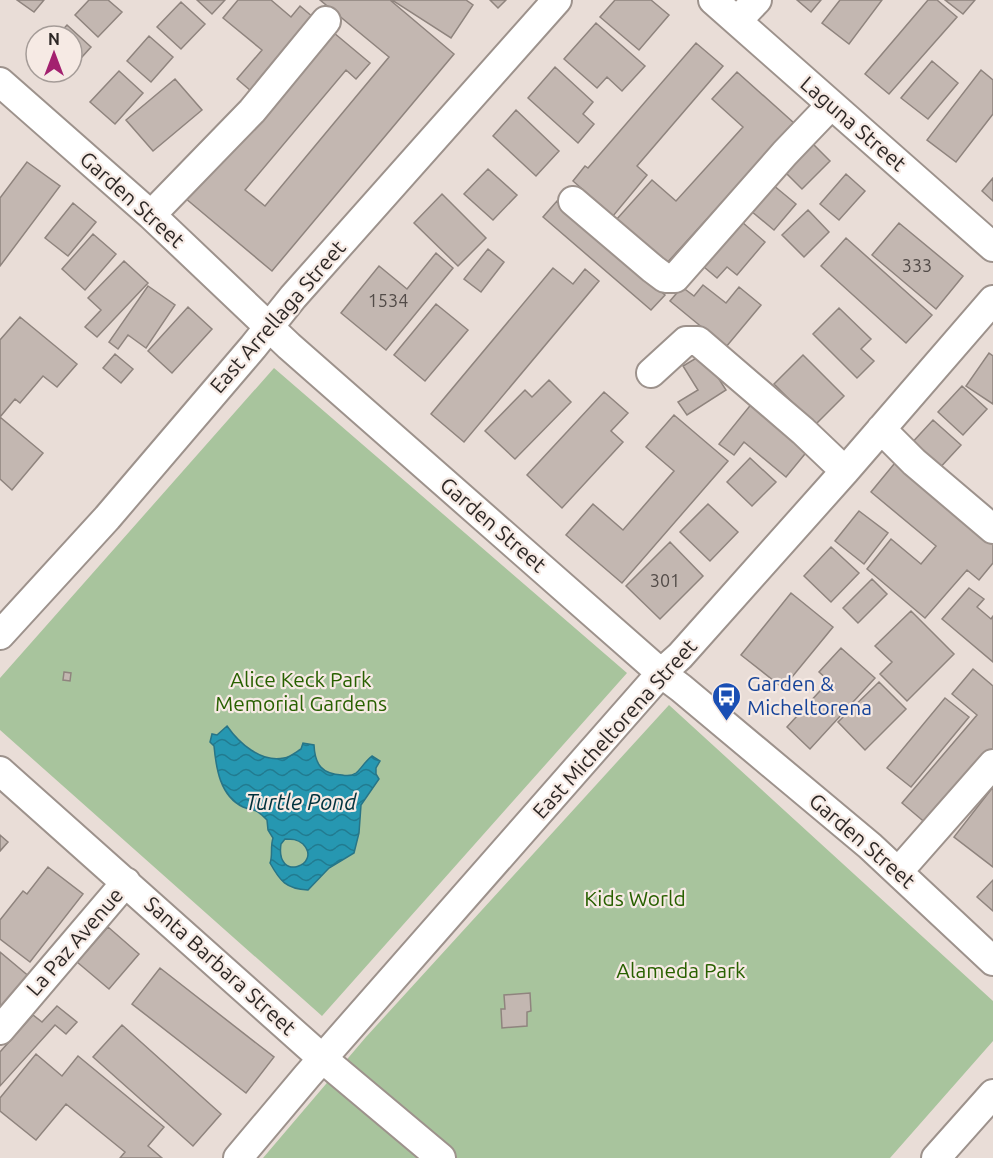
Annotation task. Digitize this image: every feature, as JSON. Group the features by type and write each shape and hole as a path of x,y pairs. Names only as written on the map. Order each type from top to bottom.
{"street":[{"name":"East Arrellaga Street","path":"0,635 107,518 269,325 557,0"},
{"name":"Laguna Street","path":"713,0 993,247"},
{"path":"737,21 758,0"},
{"path":"151,215 252,111 327,21"},
{"name":"Garden Street","path":"0,82 151,215 289,346 661,674 690,695 902,875 993,961"},
{"path":"573,201 653,269 665,278 675,278 784,153 831,105"},
{"name":"East Micheltorena Street","path":"238,1158 661,674 680,656 845,471 993,300"},
{"path":"651,373 686,341 698,340 803,431 845,471"},
{"path":"881,429 914,462 993,529"},
{"path":"902,875 993,764"},
{"name":"Santa Barbara Street","path":"0,771 323,1059 441,1158"},
{"path":"902,875 993,780"},
{"name":"La Paz Avenue","path":"0,1030 126,882"},
{"path":"936,1158 993,1094"}],"green space":[{"name":"Alice Keck Park Memorial Gardens","path":"274,368 627,673 322,1016 0,730 0,678"},
{"name":"Alameda Park","path":"669,705 993,1001 993,1041 890,1158 263,1158 366,1037"}],"water":[{"name":"Turtle Pond","path":"227,726 251,750 267,758 275,759 291,756 301,749 303,743 314,745 318,763 329,773 335,774 348,776 354,774 372,756 380,761 376,768 379,779 361,805 359,833 354,853 329,868 308,890 294,888 284,883 270,863 273,838 268,830 267,820 258,812 235,802 224,789 218,772 214,746 210,742 212,734 217,735","holes":["285,839 303,844 308,852 303,864 291,867 285,863 281,856 281,844"]}],"building":[{"path":"17,0 44,0 34,12"},
{"path":"89,0 108,0 122,12 98,37 75,15"},
{"path":"197,0 225,0 212,14"},
{"path":"238,0 271,0 291,17 300,6 314,18 251,91 237,79 262,50 223,18"},
{"path":"320,0 390,0 454,54 272,271 185,198 328,28 370,63 356,79 346,70 245,190 265,206 389,57"},
{"path":"392,0 466,0 473,5 451,38"},
{"path":"490,0 506,0 498,8"},
{"path":"615,0 651,0 669,15 639,50 600,17"},
{"path":"797,0 821,0 811,12"},
{"path":"840,0 882,0 849,44 822,23"},
{"path":"928,0 937,0 957,17 889,94 865,74"},
{"path":"945,0 975,0 963,14"},
{"path":"181,2 205,24 181,49 157,27"},
{"path":"596,23 645,66 622,91 607,77 597,88 564,59"},
{"path":"149,36 173,57 151,82 127,61"},
{"path":"84,41 91,47 84,55"},
{"path":"696,43 723,66 637,166 647,175 613,216 573,181 585,166 588,168"},
{"path":"932,61 958,83 928,119 901,98"},
{"path":"555,67 593,102 583,114 594,124 578,143 528,98"},
{"path":"981,70 993,80 993,114 956,162 927,140"},
{"path":"119,71 143,93 115,124 90,102"},
{"path":"737,72 794,123 666,264 616,220 652,180 676,201 743,127 712,99"},
{"path":"175,79 202,110 153,151 126,120"},
{"path":"516,110 559,151 536,176 493,136"},
{"path":"811,142 830,161 802,189 783,170"},
{"path":"27,162 60,186 0,266 0,198"},
{"path":"488,169 517,195 493,220 464,194"},
{"path":"846,174 865,191 839,220 820,204"},
{"path":"993,178 993,201 982,191"},
{"path":"773,185 796,204 774,230 751,211"},
{"path":"442,194 486,238 458,266 414,223"},
{"path":"557,201 665,295 651,310 543,217"},
{"path":"73,203 96,222 68,256 45,238"},
{"path":"808,210 829,232 804,257 782,235"},
{"path":"742,222 765,242 737,275 727,267 717,278 704,267"},
{"path":"899,223 963,276 936,309 872,255"},
{"path":"93,234 116,254 85,290 62,269"},
{"path":"846,238 932,315 906,343 821,266"},
{"path":"488,249 504,262 481,292 464,279"},
{"path":"436,253 453,268 386,350 341,313 379,266 407,289"},
{"path":"124,261 148,283 97,337 85,327 101,310 88,298"},
{"path":"553,268 573,284 585,269 599,281 464,442 431,414"},
{"path":"703,285 726,303 739,287 761,305 726,347 670,301 682,287 694,296"},
{"path":"148,286 175,305 146,348 128,335 118,349 109,342"},
{"path":"436,304 468,330 425,381 394,355"},
{"path":"188,307 212,329 172,373 148,351"},
{"path":"839,308 871,339 861,349 874,361 857,378 813,334"},
{"path":"20,317 77,364 57,387 43,376 20,403 15,399 0,417 0,340"},
{"path":"989,353 993,356 993,404 966,386"},
{"path":"115,354 133,369 121,383 103,368"},
{"path":"703,354 726,390 687,415 678,402 698,390 683,366"},
{"path":"803,355 844,396 815,425 774,384"},
{"path":"549,380 571,402 515,459 485,431 525,390 532,397"},
{"path":"962,386 987,409 963,435 938,412"},
{"path":"604,392 628,413 611,431 623,442 562,508 527,475"},
{"path":"753,402 809,449 786,477 744,442 734,455 719,444"},
{"path":"674,415 728,461 622,583 566,535 593,504 623,530 674,471 646,447"},
{"path":"0,417 43,453 12,490 0,479"},
{"path":"933,420 961,445 937,471 909,446"},
{"path":"750,458 776,482 752,506 727,482"},
{"path":"899,458 993,537 993,563 979,580 967,570 925,618 867,569 891,539 921,564 936,546 871,492"},
{"path":"708,504 738,532 710,561 680,532"},
{"path":"859,511 888,533 864,564 835,541"},
{"path":"670,542 703,576 660,619 626,586"},
{"path":"831,547 859,573 831,602 804,576"},
{"path":"872,579 887,594 858,623 843,608"},
{"path":"969,588 984,599 977,607 991,619 993,616 993,662 942,619"},
{"path":"791,593 833,627 783,688 741,655"},
{"path":"911,611 954,654 907,701 880,674 892,662 875,646"},
{"path":"841,648 875,678 810,749 787,727 829,681 819,672"},
{"path":"973,669 993,686 993,749 928,825 902,803 977,715 952,694"},
{"path":"64,672 71,673 70,681 63,680"},
{"path":"879,682 906,709 865,750 838,722"},
{"path":"945,698 969,717 911,787 887,768"},
{"path":"993,787 993,867 954,837"},
{"path":"0,835 8,842 0,851"},
{"path":"48,867 83,894 30,962 0,939 0,920 23,891 27,894"},
{"path":"993,880 993,911 977,897"},
{"path":"108,927 139,954 109,989 77,962"},
{"path":"0,952 31,978 0,1014"},
{"path":"160,968 274,1057 246,1093 132,1004"},
{"path":"530,993 531,1011 527,1012 527,1026 502,1028 501,1009 505,1009 504,995"},
{"path":"57,1006 77,1022 66,1034 55,1025 0,1086 0,1052 33,1015 42,1022"},
{"path":"122,1025 221,1114 193,1146 93,1057"},
{"path":"36,1054 62,1076 78,1056 164,1127 148,1146 162,1158 120,1158 125,1152 66,1104 36,1140 0,1111 0,1098"}],"place":[{"name":"Garden & Micheltorena","path":"726,722"}],"park label":[{"name":"Kids World","path":"635,899"}]}
